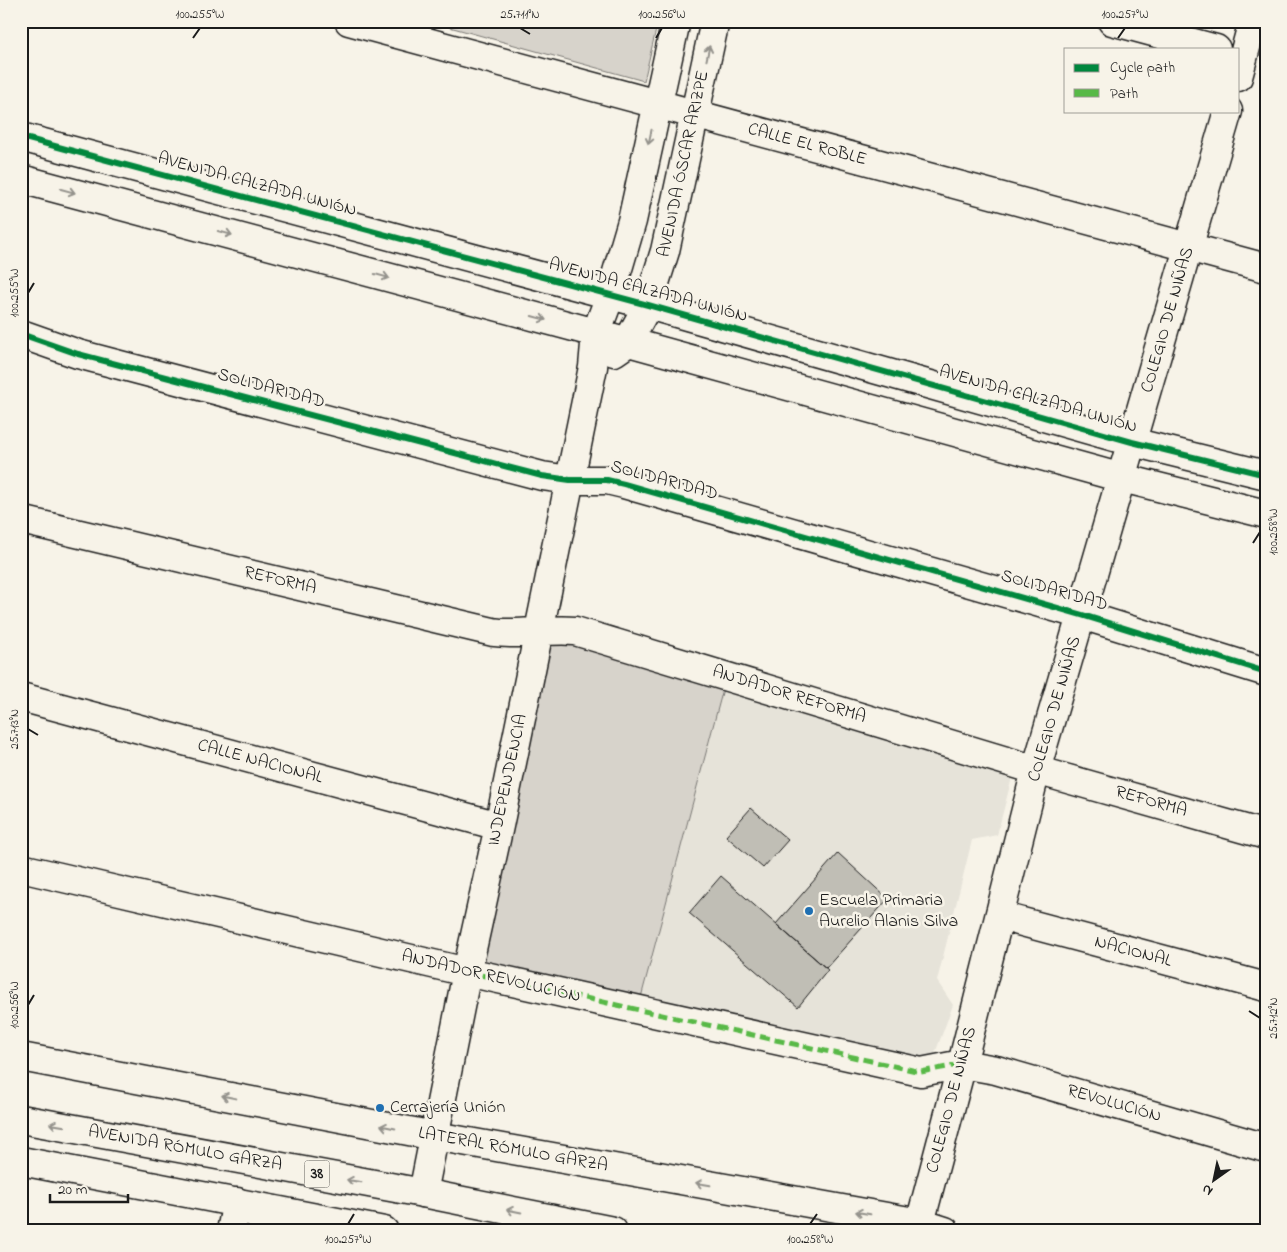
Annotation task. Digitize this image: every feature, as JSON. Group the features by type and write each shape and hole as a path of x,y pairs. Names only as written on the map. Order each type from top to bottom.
{"street":[{"name":"CALLE EL ROBLE","path":"348,21 1266,268"},
{"path":"610,296 632,220 676,21"},
{"name":"AVENIDA ÓSCAR ARIZPE","path":"627,343 648,305 666,251 715,21"},
{"path":"1112,21 1212,48"},
{"path":"1247,62 1253,21"},
{"name":"COLEGIO DE NIÑAS","path":"932,1227 962,1064 1036,770 1190,248 1228,112"},
{"name":"AVENIDA CALZADA UNIÓN","path":"23,143 648,305 1132,442 1266,475"},
{"path":"21,178 596,333 1122,478 1266,514"},
{"name":"INDEPENDENCIA","path":"423,1193 467,972 540,631 593,367 596,333 610,296"},
{"name":"SOLIDARIDAD","path":"21,334 88,356 542,476 570,480 607,480 624,484 1082,615 1266,672"},
{"path":"593,367 627,343"},
{"name":"REFORMA","path":"21,520 493,632 521,634 540,631"},
{"name":"ANDADOR REFORMA","path":"540,631 559,629 575,631 1036,770"},
{"name":"CALLE NACIONAL","path":"21,697 499,826"},
{"name":"REFORMA","path":"1036,770 1266,834"},
{"name":"ANDADOR REVOLUCIÓN","path":"21,868 467,972 921,1072 962,1064"},
{"name":"NACIONAL","path":"1000,916 1266,987"},
{"name":"LATERAL RÓMULO GARZA","path":"21,1057 435,1136 932,1227"},
{"name":"REVOLUCIÓN","path":"962,1064 996,1070 1266,1148"},
{"name":"AVENIDA RÓMULO GARZA","path":"21,1119 423,1193 613,1231"},
{"path":"21,1161 384,1231"},
{"path":"231,1231 237,1202"},
{"path":"237,1202 283,1231"}],"shaded area":[{"path":"428,21 658,21 644,81"},
{"path":"548,636 724,685 635,1020 475,984"},
{"name":"Escuela Primaria Aurelio Alanis Silva","path":"724,685 1014,770 997,835 972,840 937,981 953,1005 934,1056 912,1078 635,1020"}],"building":[{"path":"751,808 788,840 763,868 726,836"},
{"path":"838,853 888,899 826,968 776,924"},
{"path":"721,876 828,970 798,1007 689,913"}],"marked path":[{"path":"467,972 921,1072 962,1064"}],"cycle path":[{"path":"21,137 648,305 1132,442 1266,475"},
{"path":"21,334 78,354 542,476 570,480 607,480 624,484 1082,615 1266,672"}],"place":[{"name":"Escuela Primaria Aurelio Alanis Silva","path":"809,911"},
{"name":"Cerrajería Unión","path":"380,1108"}]}
